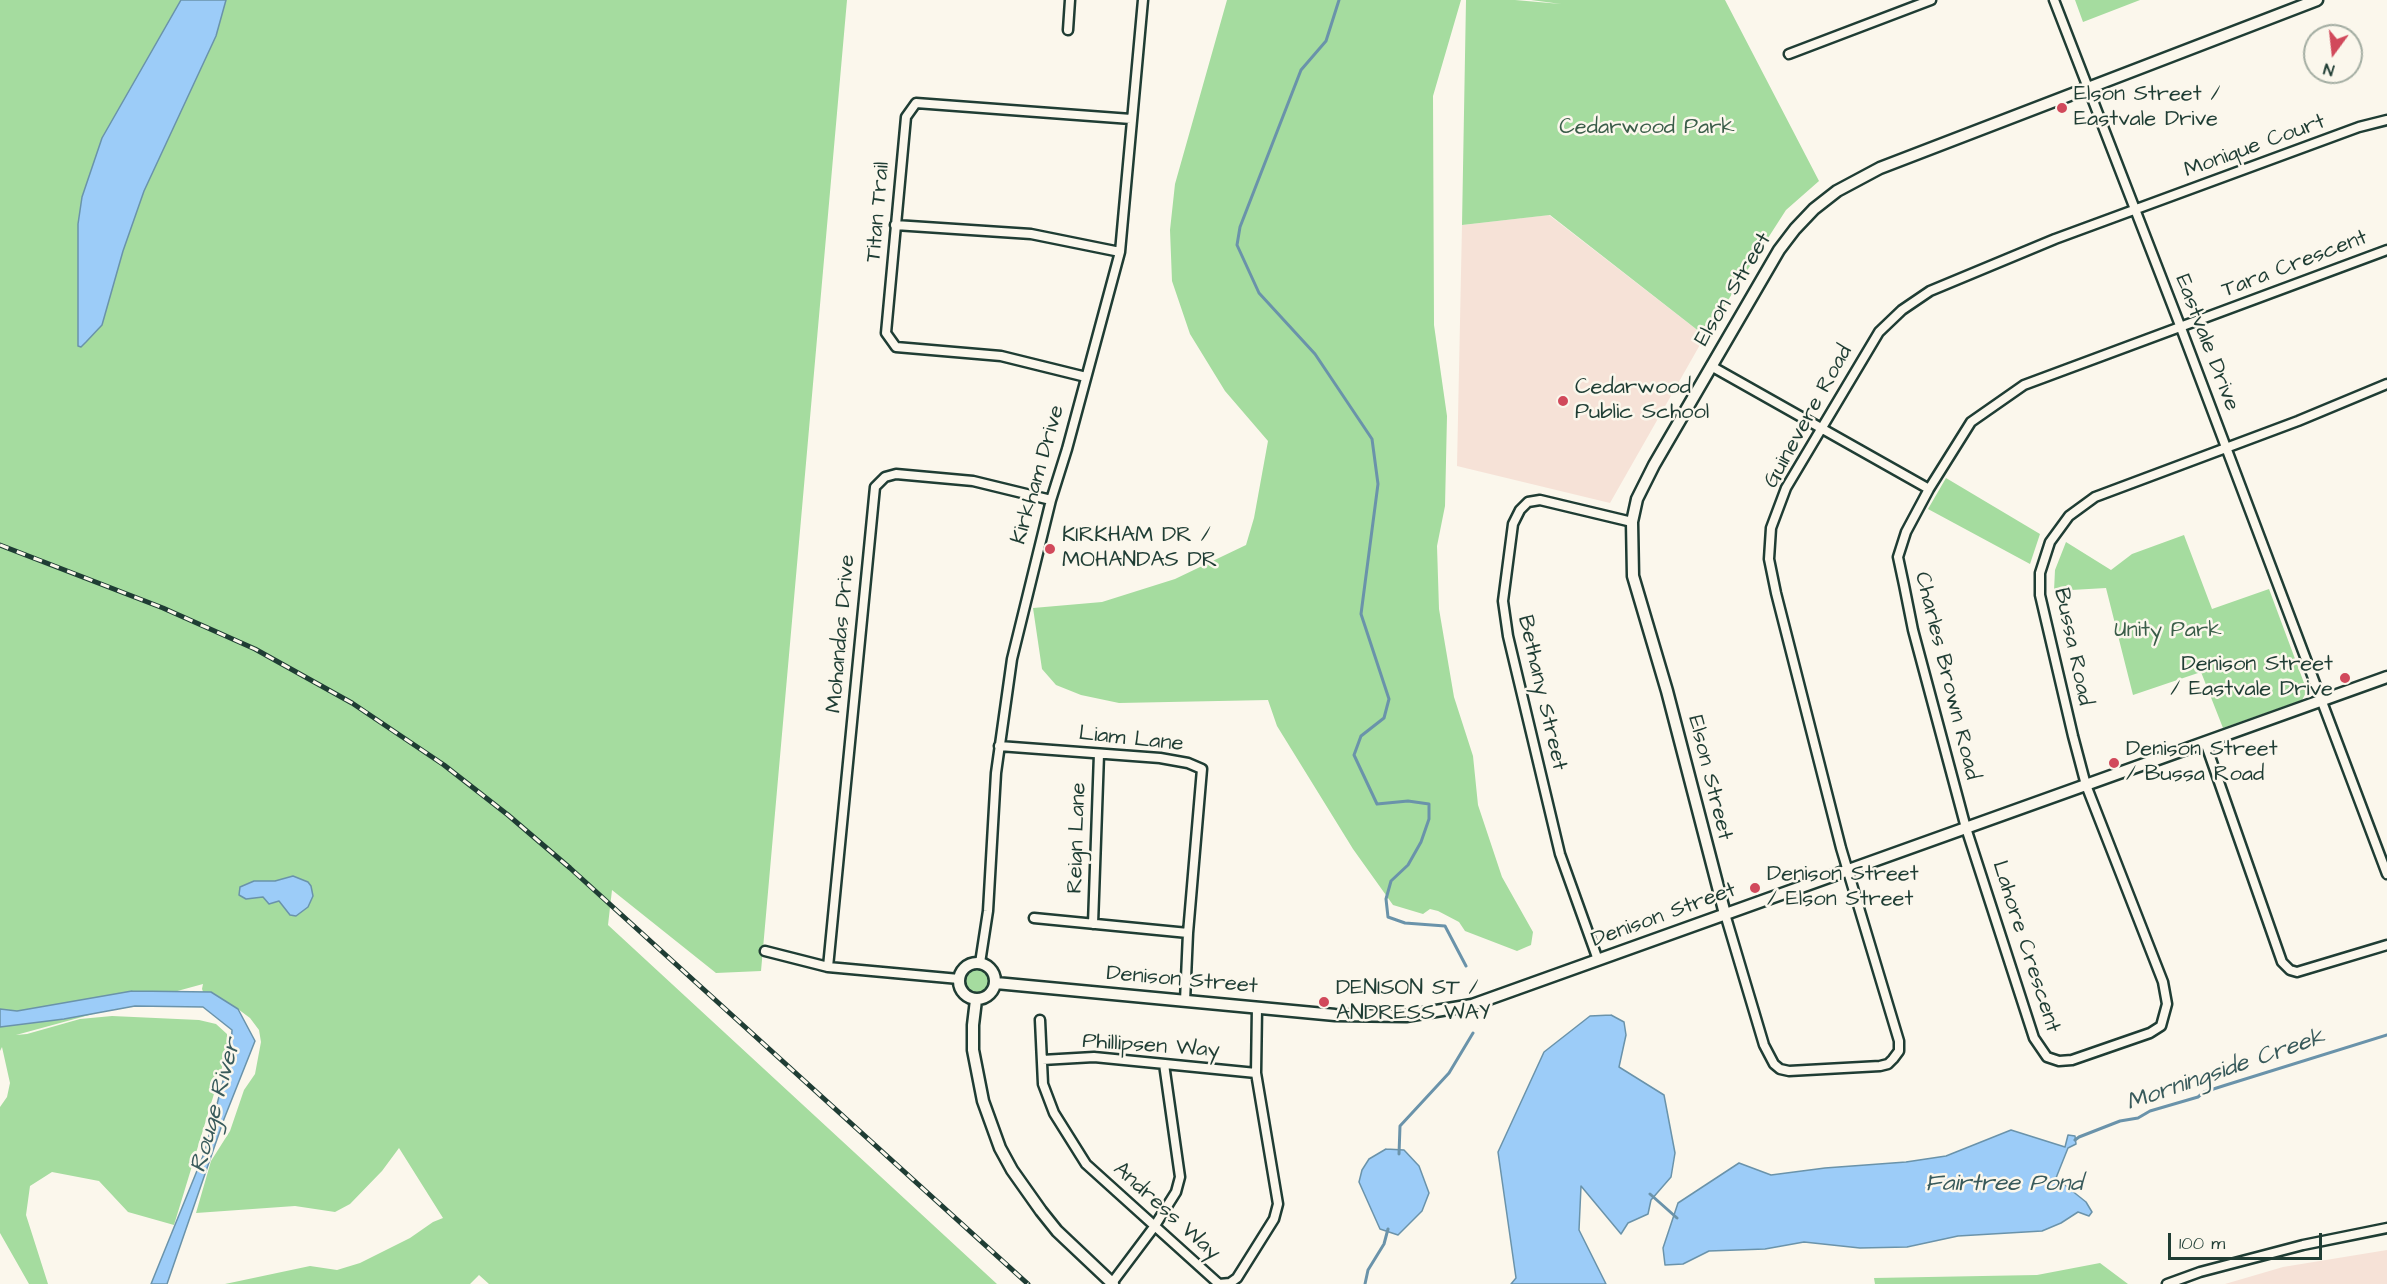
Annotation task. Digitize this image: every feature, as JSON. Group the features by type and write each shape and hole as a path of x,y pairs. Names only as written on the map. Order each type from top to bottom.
{"street":[{"path":"1068,30 1070,0"},
{"name":"Kirkham Drive","path":"981,963 988,911 999,746 1012,659 1051,500 1120,252 1143,0"},
{"path":"1789,54 1931,0"},
{"name":"Eastvale Drive","path":"2054,0 2136,209 2387,874"},
{"name":"Elson Street","path":"1725,915 1667,691 1633,576 1632,522 1637,499 1654,465 1779,249 1814,209 1837,191 1880,168 2317,0"},
{"name":"Titan Trail","path":"1086,377 1001,356 896,347 886,333 906,117 916,102 1131,119"},
{"name":"Monique Court","path":"2136,209 2387,120"},
{"name":"Guinevere Road","path":"1725,915 1764,1045 1774,1064 1780,1069 1789,1071 1888,1064 1899,1051 1899,1041 1847,870 1776,593 1769,559 1771,528 1786,488 1862,357 1879,332 1902,310 1930,291 2055,239 2136,209"},
{"path":"896,225 1031,234 1120,252"},
{"name":"Tara Crescent","path":"2181,328 2387,250"},
{"name":"Charles Brown Road","path":"1966,828 1913,630 1898,557 1906,532 1929,489 1971,422 2024,385 2181,328"},
{"path":"1711,366 1929,489"},
{"path":"2226,448 2387,384"},
{"name":"Bussa Road","path":"2086,785 2041,606 2040,573 2046,552 2062,524 2086,502 2226,448"},
{"name":"Mohandas Drive","path":"828,967 875,487 885,477 896,474 973,481 1051,500"},
{"name":"Bethany Street","path":"1598,960 1560,854 1508,636 1503,601 1513,524 1520,510 1528,502 1540,500 1632,522"},
{"name":"Denison Street","path":"996,983 1373,1017 1406,1016 1472,1005 2387,677"},
{"path":"2205,742 2282,963 2290,970 2297,972 2387,945"},
{"name":"Liam Lane","path":"999,746 1160,758 1188,763 1202,769 1188,933"},
{"name":"Reign Lane","path":"1093,924 1099,754"},
{"name":"Lahore Crescent","path":"1966,828 2034,1038 2048,1057 2072,1060 2150,1034 2161,1026 2164,1018 2167,1004 2163,982 2086,785"},
{"path":"1034,918 1188,933 1185,1001"},
{"path":"765,951 828,967 959,979"},
{"path":"981,963 991,969 996,983 988,997 970,999 961,991 959,979 961,973 969,965 981,963"},
{"path":"976,1000 973,1025 976,1068 983,1101 1000,1148 1041,1212 1057,1231 1113,1284 1154,1227 1176,1192 1180,1178 1164,1064"},
{"name":"Andress Way","path":"1040,1020 1043,1084 1054,1113 1086,1164 1218,1284 1230,1283 1237,1278 1274,1219 1278,1204 1256,1073 1257,1008"},
{"name":"Phillipsen Way","path":"1042,1060 1094,1057 1256,1073"},
{"path":"2168,1284 2200,1272 2303,1245 2387,1228"}],"shaded area":[{"name":"Cedarwood Public School","path":"1549,215 1705,336 1610,503 1457,466 1462,225"},
{"path":"2387,1250 2387,1284 2225,1284 2283,1267"}],"green space":[{"path":"0,0 847,0 761,971 716,973 612,890 608,925 997,1284 489,1284 479,1275 470,1284 225,1284 310,1266 337,1270 360,1263 410,1238 443,1218 399,1148 382,1171 350,1204 335,1212 295,1206 196,1213 211,1161 230,1131 244,1090 255,1074 261,1042 259,1030 250,1018 238,1009 207,1002 202,989 203,984 16,1035 80,1019 112,1016 199,1020 216,1024 227,1034 228,1048 174,1225 128,1212 99,1181 52,1172 30,1186 26,1215 48,1284 29,1284 0,1233 0,1107 7,1097 10,1083 2,1047 0,1051"},
{"path":"1227,0 1461,0 1433,96 1434,325 1447,416 1445,506 1437,546 1439,609 1454,697 1473,756 1478,805 1502,877 1533,932 1531,945 1517,951 1465,931 1459,922 1438,911 1430,909 1423,914 1393,905 1353,849 1277,726 1268,700 1119,703 1081,695 1056,685 1042,669 1033,608 1102,602 1175,579 1246,545 1254,518 1268,441 1225,391 1190,334 1172,281 1170,230 1175,184"},
{"name":"Cedarwood Park","path":"1466,0 1515,0 1561,4 1531,0 1725,0 1819,181 1786,210 1705,336 1550,215 1462,225"},
{"path":"2075,0 2140,0 2083,22"},
{"path":"1946,478 2040,534 2030,564 1928,509"},
{"name":"Unity Park","path":"2184,535 2212,609 2269,589 2307,691 2302,700 2223,728 2201,672 2133,695 2106,588 2054,591 2055,570 2066,542 2111,570 2132,554"},
{"path":"977,970 985,973 988,981 985,989 977,992 969,989 966,981 969,973"},
{"path":"2100,1263 2128,1284 1875,1284 1874,1278 2037,1275"}],"water":[{"path":"181,0 226,0 216,36 144,191 123,251 102,325 81,347 78,346 78,224 82,197 102,138"},
{"path":"293,876 308,882 313,896 308,907 296,916 290,915 279,901 269,904 263,897 246,899 239,895 240,887 254,881 275,881"},
{"name":"Rouge River","path":"132,991 211,992 238,1009 255,1041 224,1119 167,1284 151,1284 205,1151 231,1050 232,1030 203,1007 135,1006 64,1019 0,1027 0,1009 17,1011"},
{"path":"1611,1015 1624,1022 1626,1035 1619,1067 1664,1095 1675,1153 1671,1177 1651,1200 1648,1214 1628,1223 1621,1234 1581,1186 1579,1230 1606,1284 1511,1284 1516,1278 1498,1152 1544,1052 1590,1016"},
{"name":"Fairtree Pond","path":"2011,1130 2065,1147 2068,1135 2075,1136 2076,1144 2068,1148 2056,1178 2086,1202 2092,1212 2089,1216 2078,1212 2042,1231 1958,1236 1907,1247 1860,1248 1804,1242 1765,1249 1709,1251 1683,1264 1665,1265 1663,1248 1678,1203 1739,1163 1771,1175 1906,1162 1946,1156"},
{"path":"1386,1149 1404,1150 1419,1166 1429,1193 1422,1211 1398,1235 1380,1229 1359,1182 1362,1170 1369,1159"}],"waterway":[{"name":"Morningside Creek","path":"1339,0 1326,41 1301,70 1240,227 1237,245 1259,293 1315,354 1372,439 1378,484 1361,614 1389,699 1384,718 1361,736 1354,755 1377,804 1408,801 1429,804 1429,819 1421,842 1408,865 1391,881 1386,899 1388,917 1405,923 1445,926 1466,966"},
{"name":"Morningside Creek","path":"1399,1154 1400,1126 1449,1073 1473,1033"},
{"name":"Morningside Creek","path":"2075,1140 2120,1121 2138,1118 2150,1111 2198,1097 2204,1092 2387,1035"},
{"path":"1650,1194 1677,1218"},
{"name":"Morningside Creek","path":"1365,1284 1368,1270 1384,1244 1388,1229"}],"railway":[{"path":"0,545 163,608 255,649 352,703 444,765 570,868 1028,1284"}],"place":[{"name":"Elson Street / Eastvale Drive","path":"2062,108"},
{"name":"Cedarwood Public School","path":"1563,401"},
{"name":"KIRKHAM DR / MOHANDAS DR","path":"1050,549"},
{"name":"Denison Street / Eastvale Drive","path":"2345,678"},
{"name":"Denison Street / Bussa Road","path":"2114,763"},
{"name":"Denison Street / Elson Street","path":"1755,888"},
{"name":"DENISON ST / ANDRESS WAY","path":"1324,1002"}]}
